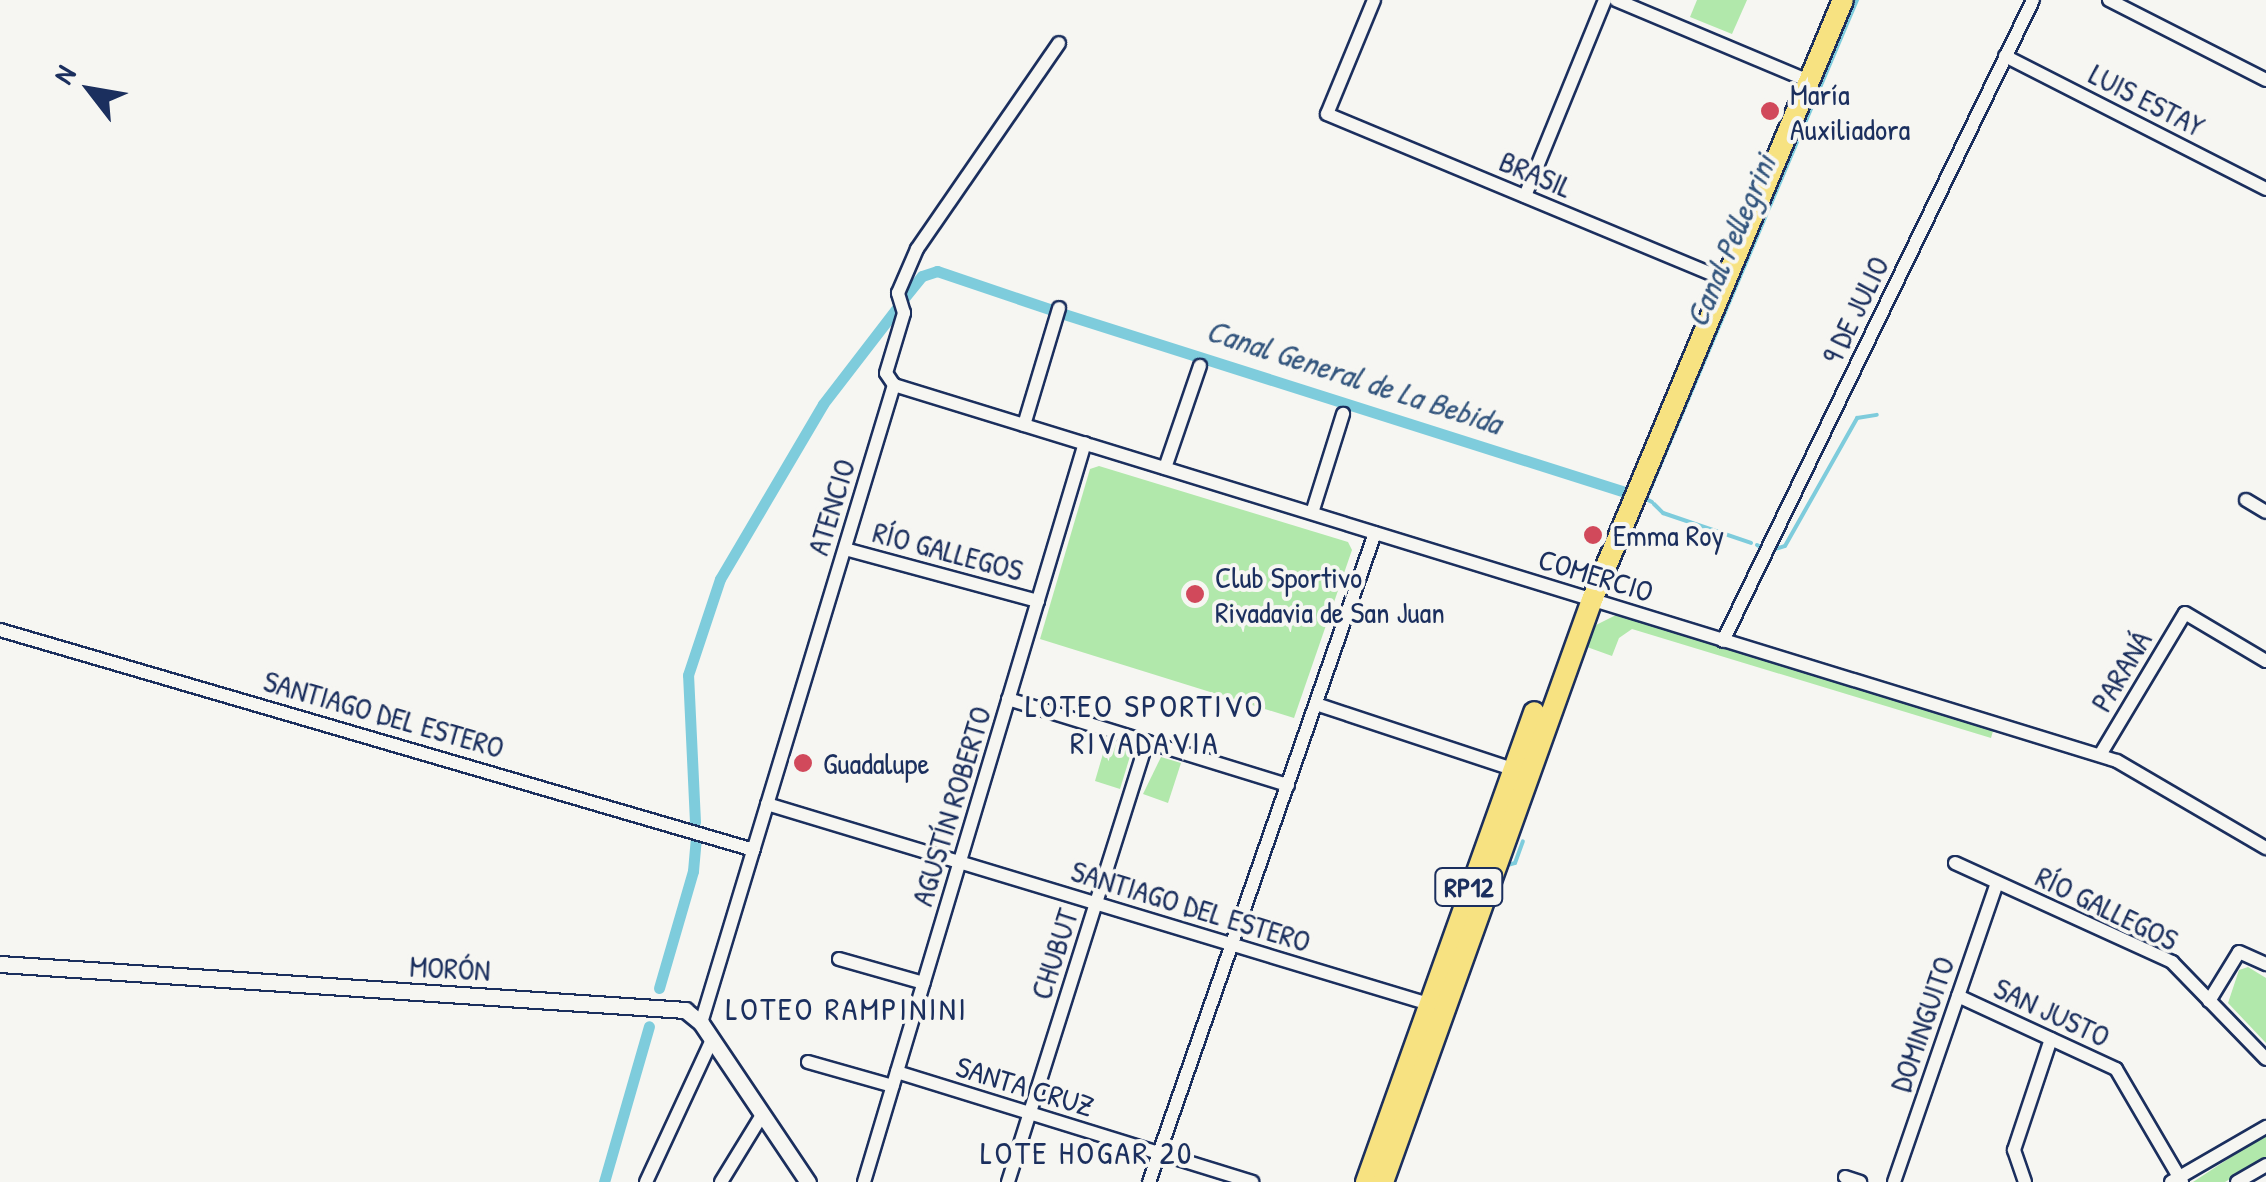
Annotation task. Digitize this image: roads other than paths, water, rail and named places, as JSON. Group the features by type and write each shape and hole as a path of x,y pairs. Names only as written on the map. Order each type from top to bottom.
{"main road":[{"name":"RP12","path":"1366,1182 1512,769 1592,600 1842,0"},
{"name":"RP12","path":"1384,1182 1592,600"}],"street":[{"name":"BRASIL","path":"1374,0 1327,114 1726,280"},
{"path":"1524,196 1605,0"},
{"path":"1616,0 1809,81"},
{"name":"9 DE JULIO","path":"1723,641 2033,0"},
{"path":"2109,0 2266,80"},
{"name":"ATENCIO","path":"701,1023 894,385 886,373 904,314 898,293 917,249 1060,43"},
{"name":"LUIS ESTAY","path":"2005,56 2266,188"},
{"path":"1024,425 1059,308"},
{"path":"1165,468 1200,366"},
{"name":"COMERCIO","path":"894,385 2100,755 2266,848"},
{"path":"1312,513 1343,414"},
{"name":"AGUSTÍN ROBERTO","path":"864,1182 1085,444"},
{"path":"2246,500 2266,512"},
{"path":"1150,1182 1375,533"},
{"name":"RÍO GALLEGOS","path":"845,549 1038,602"},
{"name":"PARANÁ","path":"2100,755 2185,614 2266,662"},
{"name":"SANTIAGO DEL ESTERO","path":"0,630 754,850"},
{"path":"1008,699 1288,785"},
{"path":"1316,704 1512,769"},
{"name":"CHUBUT","path":"1008,1182 1147,741"},
{"name":"SANTIAGO DEL ESTERO","path":"767,804 1428,1004"},
{"name":"RÍO GALLEGOS","path":"1955,863 2172,962 2266,1059"},
{"name":"DOMINGUITO","path":"1894,1182 1997,883"},
{"path":"2210,1001 2236,956 2249,954 2266,964"},
{"path":"840,959 924,984"},
{"name":"MORÓN","path":"0,964 640,1005 685,1010 701,1023"},
{"name":"SAN JUSTO","path":"1958,996 2116,1069 2178,1180"},
{"path":"701,1023 808,1182"},
{"path":"2025,1182 2013,1156 2052,1039"},
{"path":"646,1182 712,1040"},
{"name":"SANTA CRUZ","path":"808,1062 1030,1113 1252,1182"},
{"path":"721,1182 762,1115"},
{"path":"2178,1180 2266,1127"},
{"path":"2237,1182 2266,1165"},
{"path":"1845,1177 1860,1182"}],"waterway":[{"name":"Canal Pellegrini","path":"1652,502 1646,499 1857,0"},
{"name":"Canal General de La Bebida","path":"904,298 922,276 937,271 1052,310"},
{"name":"Canal General de La Bebida","path":"695,822 688,675 720,579 823,404 897,308"},
{"name":"Canal General de La Bebida","path":"1064,314 1628,493"},
{"path":"1775,549 1785,546 1857,418 1877,415"},
{"path":"1654,504 1663,513 1751,543"},
{"name":"Canal General de La Bebida","path":"659,988 693,871 696,836"},
{"path":"1504,866 1515,863 1523,841"},
{"name":"Canal General de La Bebida","path":"604,1182 649,1026"}],"place":[{"name":"María Auxiliadora","path":"1770,111"},
{"name":"Emma Roy","path":"1593,535"},
{"name":"Club Sportivo Rivadavia de San Juan","path":"1195,594"},
{"name":"Guadalupe","path":"803,763"}],"district":[{"name":"LOTEO SPORTIVO RIVADAVIA","path":"1145,726"},
{"name":"LOTEO RAMPININI","path":"847,1009"},
{"name":"LOTE HOGAR 20","path":"1087,1153"}]}
